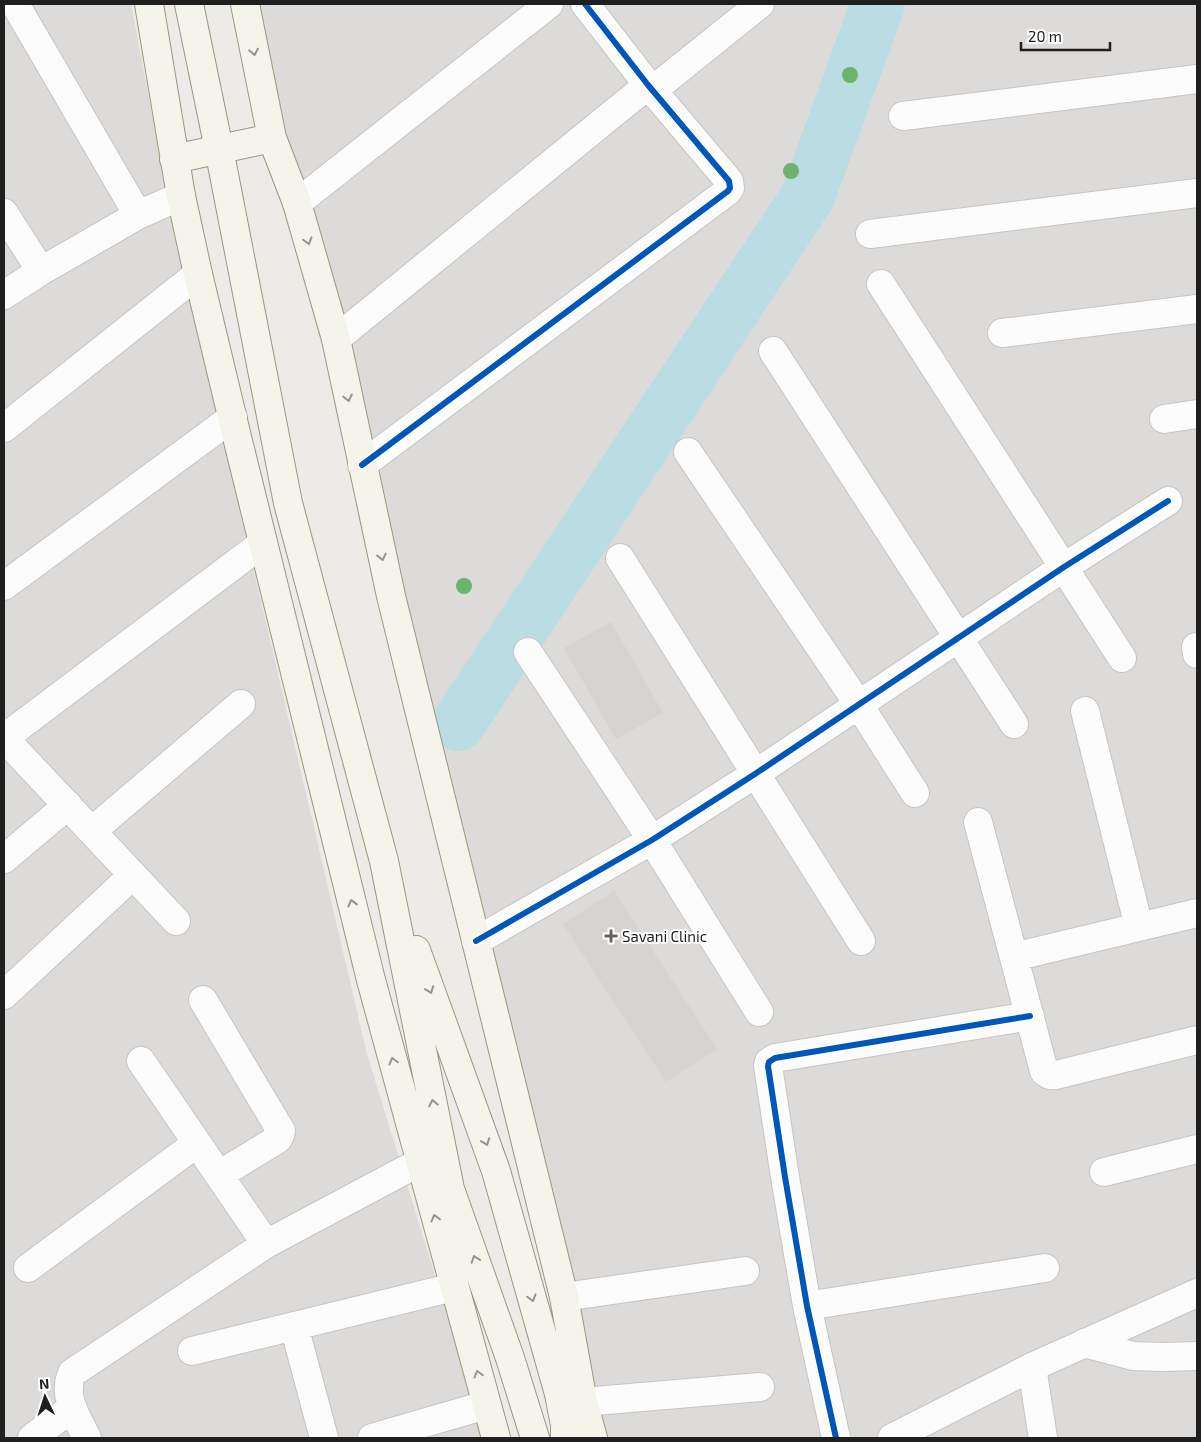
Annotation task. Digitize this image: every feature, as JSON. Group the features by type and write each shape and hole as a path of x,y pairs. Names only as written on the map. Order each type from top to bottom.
{"main road":[{"path":"149,4 181,196 263,543 371,980 496,1438"},
{"path":"189,4 288,503 384,861 450,1189 510,1358 535,1438"},
{"path":"245,4 272,138 297,203 336,339 391,596 564,1297 583,1402 593,1438"},
{"path":"174,159 272,138"},
{"path":"384,861 496,1171 559,1394 565,1425 565,1438"}],"street":[{"path":"15,4 138,215"},
{"path":"297,203 549,4"},
{"path":"362,465 730,188 729,181 650,87 585,4"},
{"path":"336,339 650,87 760,4"},
{"path":"903,116 1197,79"},
{"path":"870,234 1197,193"},
{"path":"4,295 41,271 138,215 181,196"},
{"path":"4,212 41,271"},
{"path":"4,428 198,274"},
{"path":"881,284 1122,658"},
{"path":"1002,333 1197,309"},
{"path":"773,350 1014,724"},
{"path":"1164,419 1197,414"},
{"path":"4,586 233,417"},
{"path":"688,452 859,705 915,793"},
{"path":"476,941 652,840 755,774 1064,567 1168,500"},
{"path":"176,921 4,738 263,543"},
{"path":"620,558 861,941"},
{"path":"528,652 652,840 759,1012"},
{"path":"92,831 241,704"},
{"path":"1085,710 1140,927"},
{"path":"4,859 68,805"},
{"path":"978,822 1044,1071 1050,1076 1197,1040"},
{"path":"4,995 133,875"},
{"path":"1014,957 1197,913"},
{"path":"203,1000 281,1131 278,1139 219,1175"},
{"path":"836,1438 807,1306 785,1177 768,1066 769,1062 775,1058 1030,1016"},
{"path":"141,1061 266,1244"},
{"path":"28,1268 197,1143"},
{"path":"1104,1172 1197,1149"},
{"path":"87,1438 72,1408 68,1392 68,1382 72,1373 266,1244 420,1162"},
{"path":"807,1306 1045,1268"},
{"path":"564,1297 745,1271"},
{"path":"192,1351 454,1287"},
{"path":"907,1435 1032,1367 1197,1293"},
{"path":"294,1326 324,1438"},
{"path":"1084,1344 1132,1356 1197,1356"},
{"path":"1032,1367 1043,1438"},
{"path":"583,1402 760,1387"},
{"path":"372,1438 486,1405"},
{"path":"32,1438 72,1408"}],"shaded area":[{"path":"4,4 131,4 173,225 367,1054 485,1438 4,1438"},
{"path":"254,4 1197,4 1197,1287 1026,1363 876,1438 601,1438 279,135"},
{"path":"1197,1300 1197,1438 909,1438"}],"building":[{"path":"611,622 663,713 616,739 564,648"},
{"path":"614,891 717,1049 666,1082 563,924"}],"waterway":[{"path":"458,724 808,196 878,4"}],"cycle path":[{"path":"362,465 730,188 729,181 648,85 585,4"},
{"path":"476,941 652,840 755,774 1064,567 1168,501"},
{"path":"836,1438 807,1306 785,1177 768,1066 769,1062 775,1058 1030,1016"}],"place":[{"name":"Savani Clinic","path":"611,936"}]}
